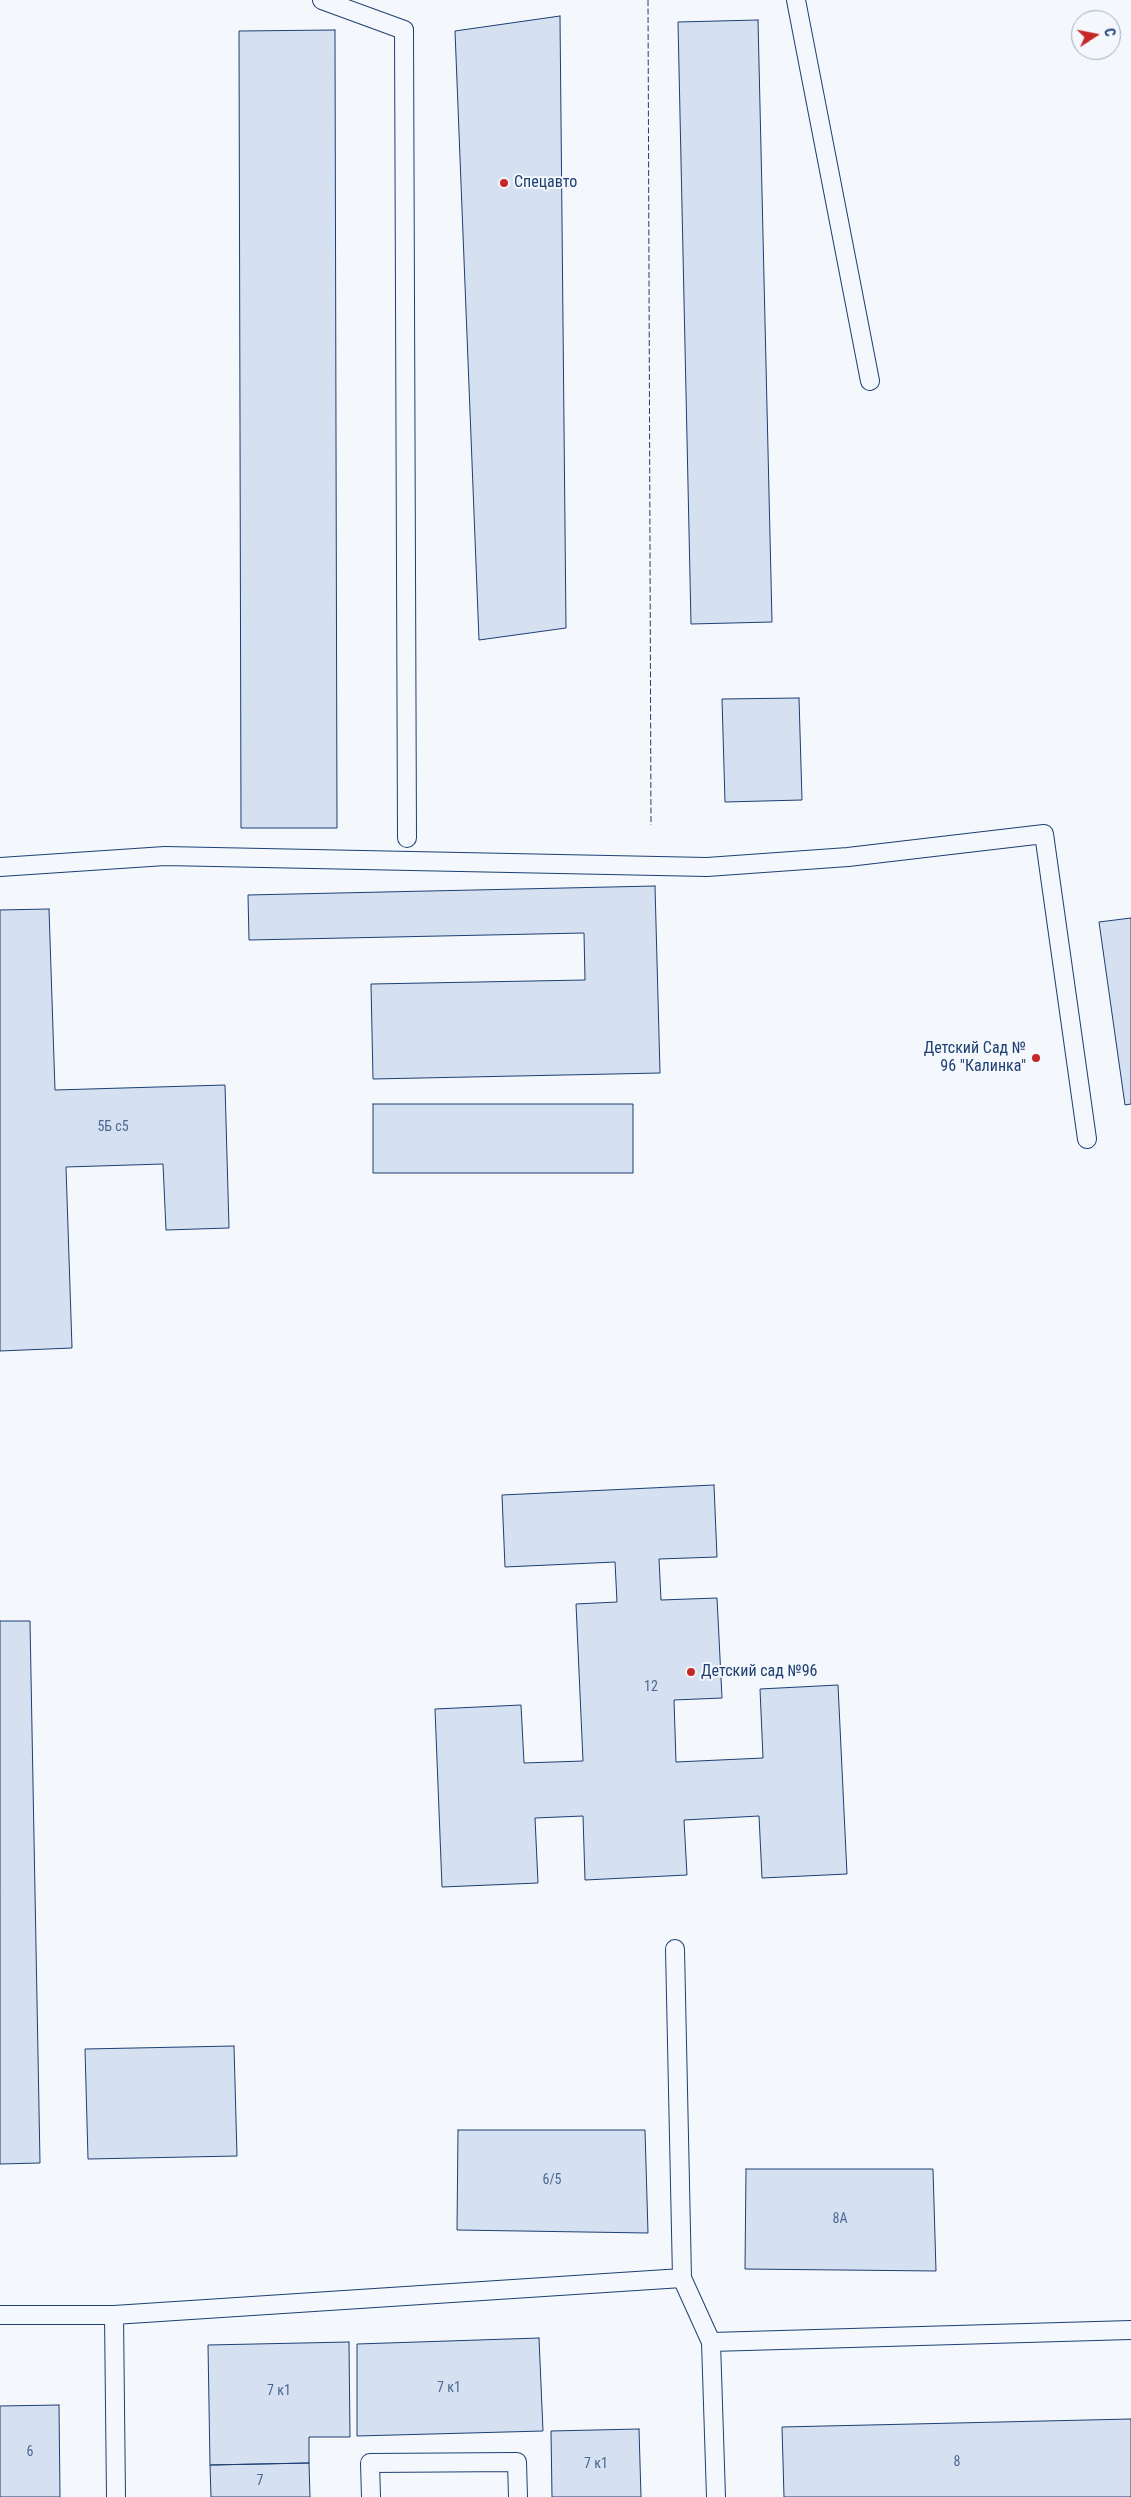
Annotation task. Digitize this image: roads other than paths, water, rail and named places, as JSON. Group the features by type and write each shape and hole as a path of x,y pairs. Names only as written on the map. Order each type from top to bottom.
{"lane":[{"path":"322,0 404,30 407,838"},
{"path":"796,0 870,381"},
{"path":"0,867 165,856 706,867 848,857 1044,834 1087,1139"},
{"path":"676,1949 682,2278 711,2342 716,2497"},
{"path":"0,2315 114,2314 682,2278"},
{"path":"114,2314 116,2497"},
{"path":"711,2342 1131,2330"},
{"path":"371,2497 370,2464 517,2462 518,2497"}],"place":[{"name":"Спецавто","path":"504,183"},
{"name":"Детский Сад № 96 \"Калинка\"","path":"1036,1058"},
{"name":"Детский сад №96","path":"691,1672"}]}
